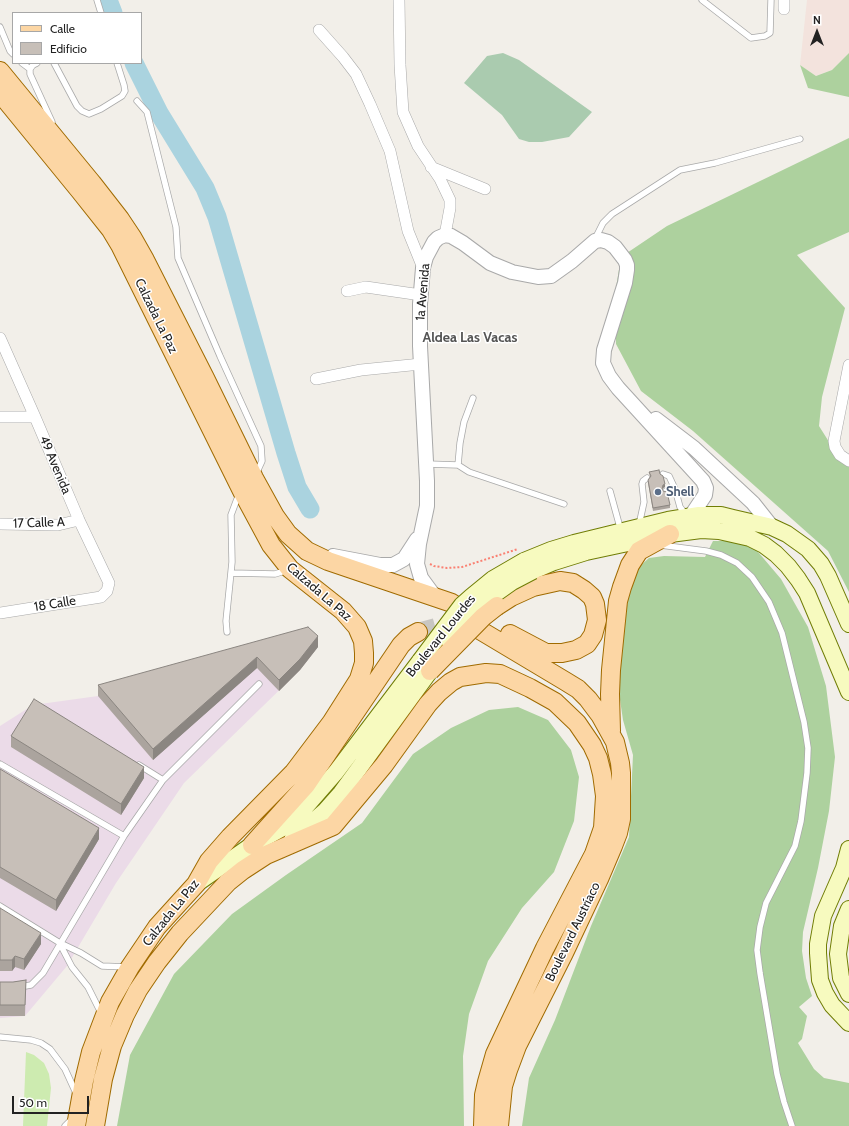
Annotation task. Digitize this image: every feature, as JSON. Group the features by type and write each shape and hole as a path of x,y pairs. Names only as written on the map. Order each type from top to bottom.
{"main road":[{"name":"Calzada La Paz","path":"0,71 114,211 137,245 254,478 281,525 294,540 307,551 328,561 435,597 449,608 315,568 287,546 281,525"},
{"name":"Calzada La Paz","path":"0,93 80,190 111,230 120,245 271,545 295,573 344,611 358,627 363,641 364,662 359,679 332,723 294,772 230,837 209,861 196,884 157,927 130,967 110,1002 104,1017 84,1080 78,1113"},
{"name":"Boulevard Lourdes","path":"196,884 252,845 286,826 320,792 447,640 480,605 506,586 526,560 551,550 622,531 689,516 721,516 772,527 797,541 815,556 828,576 849,624"},
{"name":"Boulevard Lourdes","path":"526,560 554,562 586,552 670,534 701,530 738,534 750,538 764,545 776,554 788,566 807,593 849,692"},
{"path":"611,734 610,694 619,596 626,573 639,551 670,534"},
{"path":"425,666 483,617 510,597 532,587 550,582 567,582 579,586 592,597 596,608 597,620 593,635 587,644 573,651 555,654 546,653 536,648 480,630 578,689 600,715 611,734"},
{"path":"252,845 306,785 401,645 409,637 418,632"},
{"name":"Boulevard Lourdes","path":"280,848 310,826 342,793 425,666"},
{"name":"Boulevard Austríaco","path":"280,848 333,826 384,765 428,704 445,686 460,677 486,673 500,674 555,702 577,723 592,745 598,758 604,786 605,809 603,828 594,854 545,948 500,1041 487,1082 482,1126"},
{"name":"Boulevard Austríaco","path":"499,1126 503,1086 517,1046 599,880 618,833 621,819 621,772 618,754 611,734"},
{"name":"Calzada La Paz","path":"94,1126 103,1079 112,1046 125,1014 146,979 180,933 228,882 266,855 280,848"},
{"path":"849,849 844,868 823,916 818,944 820,980 825,993 832,1005 849,1023"},
{"path":"849,909 842,926 838,946 838,962 841,978 849,994"}],"street":[{"path":"399,0 400,65 403,112 418,146 440,178 450,200 445,235 451,236 463,243 490,263 512,272 538,277 551,276 572,261 595,241 601,240 608,242 616,249 627,265 625,283 606,344 604,363 613,382 703,481 706,488 705,495 689,516"},
{"path":"319,30 344,57 356,74 370,104 390,152 408,232 423,268"},
{"path":"431,167 485,189"},
{"name":"1a Avenida","path":"435,597 419,575 417,567 417,557 427,506 427,464 420,346 421,295 423,268 426,257 434,242 438,238 445,235"},
{"path":"347,291 366,287 421,295"},
{"name":"49 Avenida","path":"0,338 79,520 109,583 107,590"},
{"path":"316,379 361,370 421,364"},
{"path":"849,365 835,436 835,447 840,455 849,461"},
{"path":"627,396 694,448 753,503 772,527"},
{"path":"0,418 35,417"},
{"name":"17 Calle A","path":"0,524 58,525 79,520"},
{"name":"1a Avenida","path":"307,551 380,565 393,565 400,562 406,556 422,532"},
{"name":"18 Calle","path":"0,613 101,597 107,590"}],"lane":[{"path":"97,0 101,12"},
{"path":"702,0 751,38 765,36 770,32 771,0"},
{"path":"0,27 12,53"},
{"path":"23,64 30,69"},
{"path":"35,64 30,69 30,74 50,118 60,145"},
{"path":"55,64 77,106 82,111 89,114 101,109 122,96 124,86 117,64"},
{"path":"137,101 147,112 176,227 178,258 261,446 262,461 254,478"},
{"path":"595,241 603,223 612,214 680,170 715,163 800,139"},
{"path":"458,465 464,422 473,398"},
{"path":"427,464 458,465 469,472 564,504"},
{"path":"662,474 669,476 675,489 680,507 689,516"},
{"path":"639,527 644,502 647,495 642,484 646,478"},
{"path":"666,491 675,489"},
{"path":"227,632 226,621 232,562 231,515 237,499 243,492"},
{"path":"610,492 622,531"},
{"path":"650,544 721,554 740,564 752,577 769,602 782,633 793,676 804,722 808,748 804,799 795,846 766,903 760,928 758,950 760,973 777,1074 792,1126"},
{"path":"231,573 295,573"},
{"path":"13,989 31,984 43,973 124,836 163,780 259,684"},
{"path":"136,763 163,780"},
{"path":"0,764 124,836"},
{"path":"0,906 60,943 82,953 102,966 130,967"},
{"path":"60,943 72,967 88,987 104,1017"},
{"path":"0,1037 31,1040 41,1043 50,1049 65,1068 78,1113 65,1126"}],"path":[{"path":"417,557 434,566 447,568 526,560"}],"shaded area":[{"path":"807,0 849,0 849,53 832,70 816,76 800,65"},
{"path":"318,647 300,670 184,783 116,883 67,966 25,1016 0,1018 0,726 33,705 98,696"}],"green space":[{"path":"503,53 519,60 592,112 569,137 542,142 529,142 519,139 502,115 464,83 487,56"},
{"path":"849,53 849,97 808,88 800,65 816,76 832,70"},
{"path":"849,138 849,232 797,255 845,308 822,397 819,426 831,445 849,458 849,592 828,551 693,431 641,391 616,344 615,294 621,257 667,226"},
{"path":"713,541 733,541 753,546 781,579 808,627 826,686 835,757 829,811 818,868 803,932 802,951 806,978 812,996 799,1007 807,1016 802,1039 798,1043 814,1069 824,1078 849,1083 849,1126 522,1126 529,1078 555,1020 591,926 629,837 633,755 623,720 619,693 621,654 628,598 632,579 640,566 649,558 664,556 705,557"},
{"path":"518,707 548,720 571,750 579,777 574,821 554,872 522,908 488,961 469,1014 463,1056 464,1126 117,1126 130,1055 174,974 232,914 362,823 413,754 451,728 489,710"},
{"path":"26,1052 34,1055 44,1063 49,1074 51,1088 47,1126 23,1126"}],"building":[{"name":"Shell","path":"659,470 660,474 663,476 665,484 663,485 662,489 663,491 667,492 670,505 653,508 648,480 651,476 649,472"},
{"path":"308,627 318,636 300,659 279,680 257,657 153,749 98,685"},
{"path":"34,699 144,767 121,804 11,736"},
{"path":"0,769 99,828 56,900 0,867"},
{"path":"0,908 41,933 24,959 15,956 12,960 0,960"},
{"path":"26,980 25,1005 0,1005 0,982"}],"waterway":[{"path":"108,0 113,12"},
{"path":"134,64 159,113 205,188 217,217 286,453 297,487 310,509"}],"tunnel":[{"path":"418,632 443,625 449,625 461,630"}],"place":[{"name":"Shell","path":"658,492"}],"district":[{"name":"Aldea Las Vacas","path":"470,338"}]}
